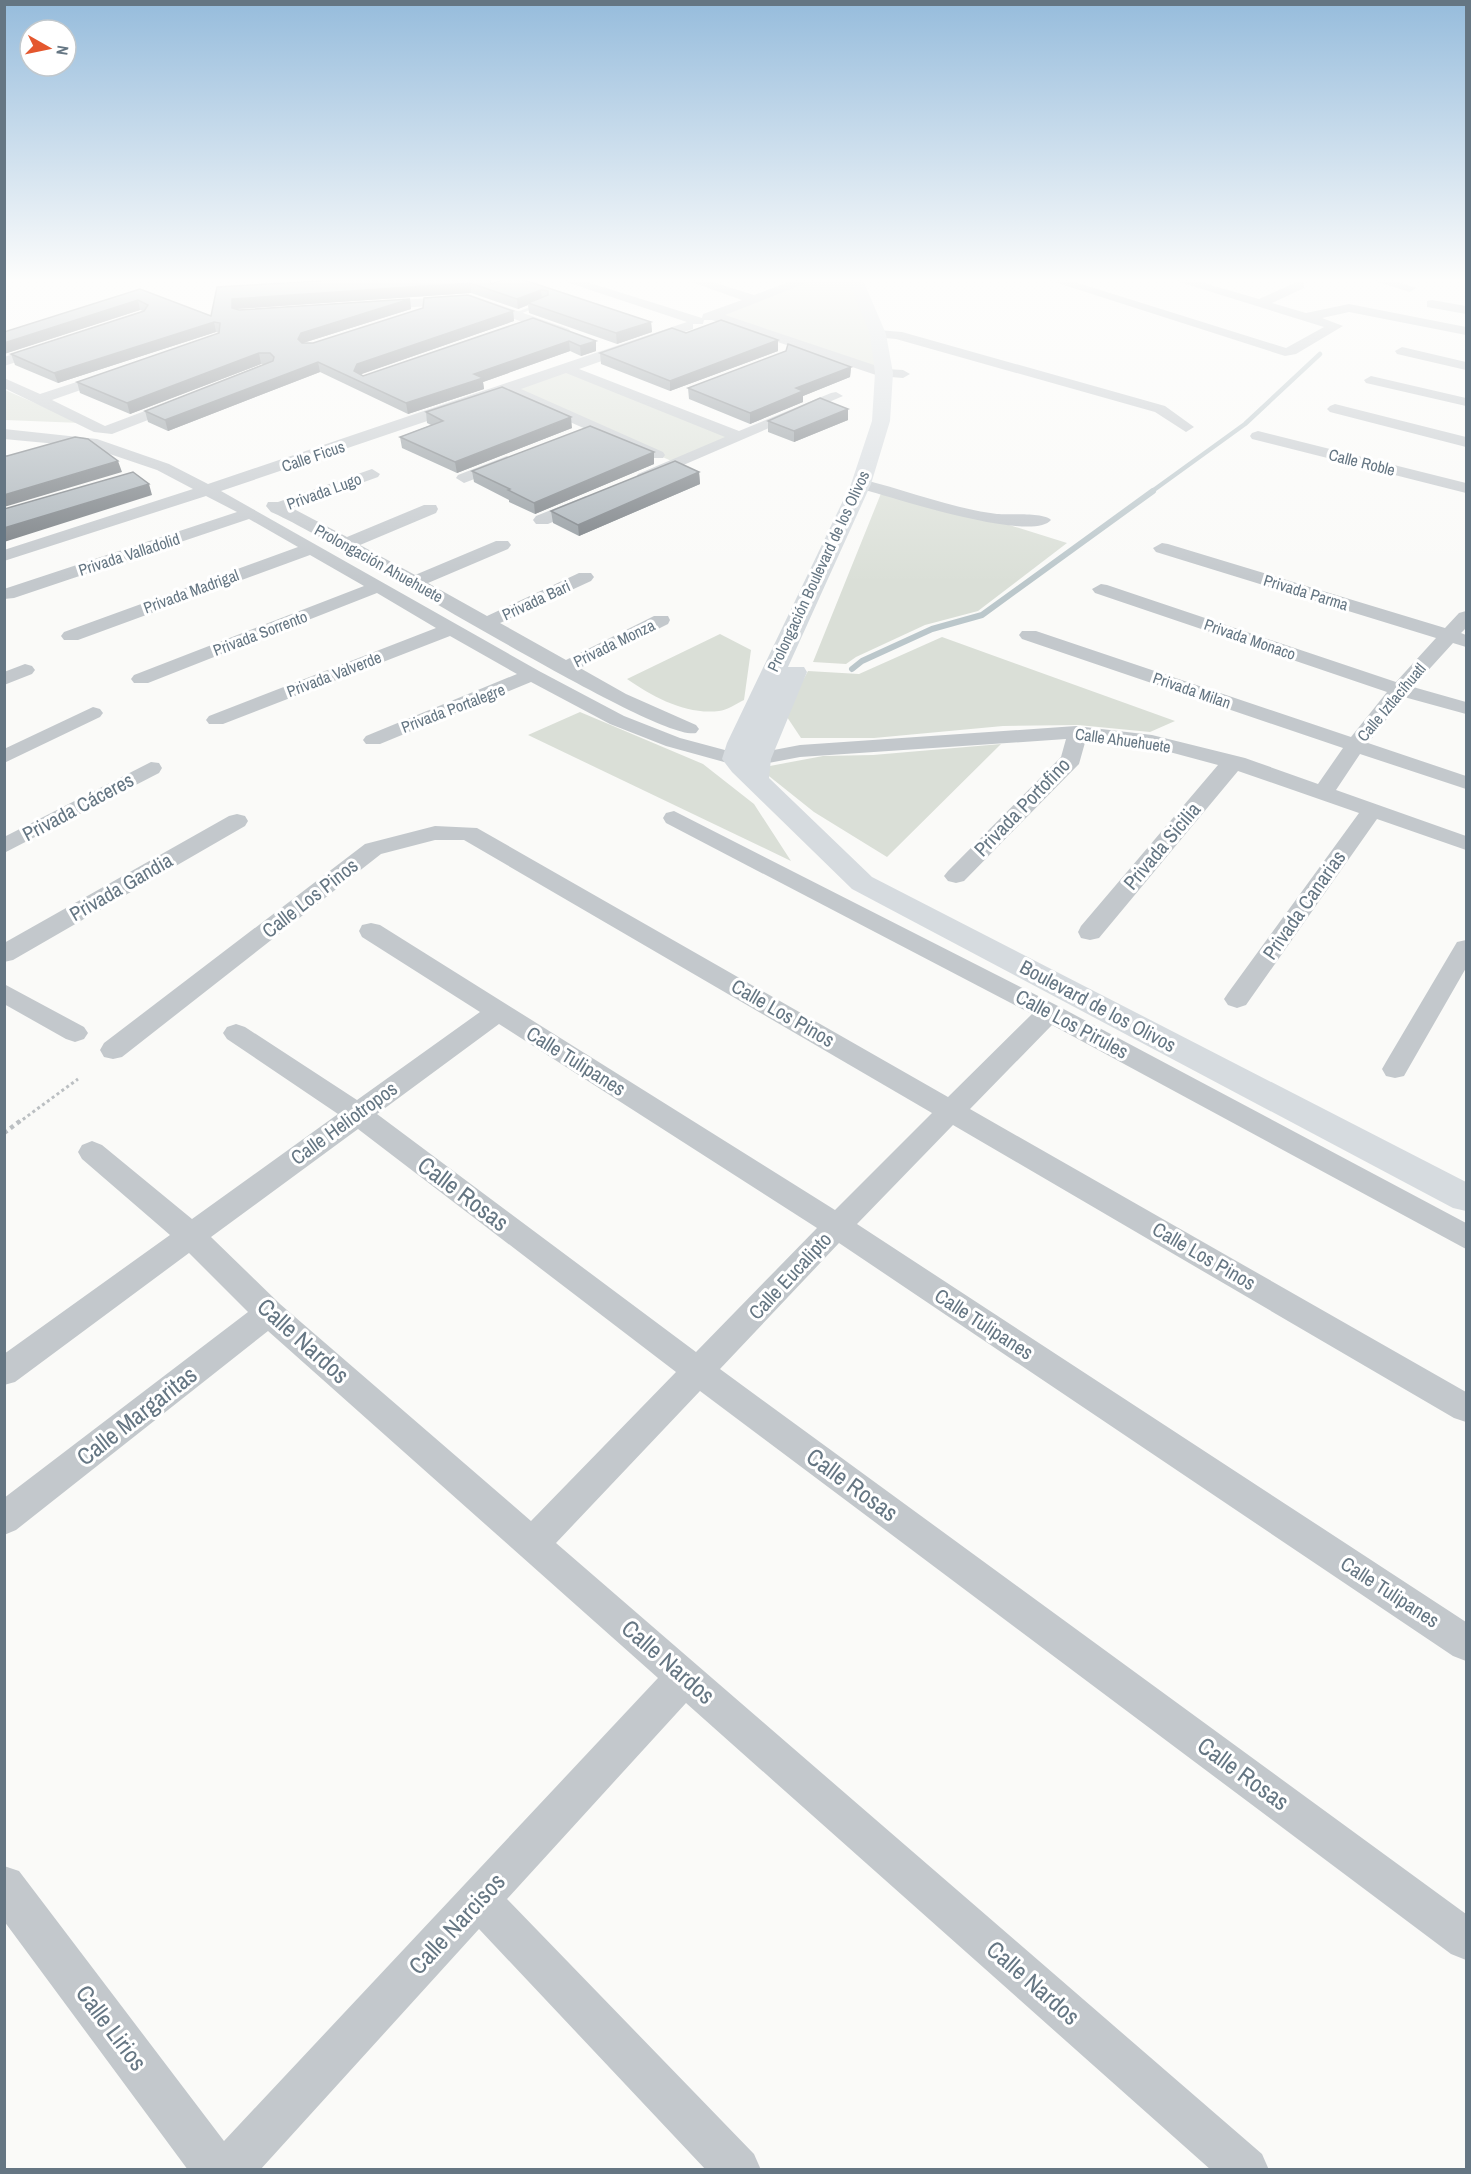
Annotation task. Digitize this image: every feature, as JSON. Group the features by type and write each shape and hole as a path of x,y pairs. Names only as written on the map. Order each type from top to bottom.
{"street":[{"path":"40,399 96,379"},
{"name":"Calle Ficus","path":"4,556 232,483 532,379"},
{"path":"604,379 671,399 745,434"},
{"path":"1051,379 1160,409 1186,427"},
{"name":"Prolongación Boulevard de los Olivos","path":"751,757 861,484 897,380"},
{"path":"1371,380 1467,402"},
{"path":"4,382 103,430 189,399"},
{"path":"507,388 583,431 670,466"},
{"path":"630,483 836,396"},
{"path":"1335,409 1467,442"},
{"name":"Prolongación Ahuehuete","path":"4,423 103,430 184,461 232,483 346,543 620,698 751,757"},
{"name":"Prolongación Ahuehuete","path":"4,434 71,440 163,467 210,490 532,675 617,720 673,742 751,757"},
{"name":"Calle Roble","path":"1258,436 1467,488"},
{"path":"25,453 71,440"},
{"path":"464,478 518,457"},
{"path":"138,475 184,461"},
{"name":"Prolongación Boulevard de los Olivos","path":"872,510 889,468"},
{"name":"Privada Lugo","path":"277,508 372,474"},
{"path":"861,484 990,519 1015,523 1042,520"},
{"path":"542,520 597,497"},
{"path":"346,543 430,509"},
{"name":"Privada Valladolid","path":"8,594 250,513"},
{"path":"414,582 502,545"},
{"name":"Privada Madrigal","path":"71,636 312,548"},
{"name":"Privada Parma","path":"1162,548 1458,638"},
{"name":"Privada Bari","path":"488,622 585,578"},
{"name":"Prolongación Boulevard de los Olivos","path":"751,757 836,585"},
{"name":"Privada Sorrento","path":"141,679 379,586"},
{"name":"Privada Monaco","path":"1101,589 1400,689 1467,708"},
{"name":"Calle Iztlacíhuatl","path":"1323,793 1354,746 1400,689 1458,638 1467,617"},
{"name":"Privada Monza","path":"567,667 661,620"},
{"name":"Privada Valverde","path":"216,720 453,628"},
{"name":"Privada Milan","path":"1029,636 1467,783"},
{"path":"4,679 25,669"},
{"name":"Privada Portalegre","path":"373,740 532,675"},
{"path":"4,757 93,713"},
{"name":"Calle Ahuehuete","path":"751,757 800,751 1076,732 1152,741 1236,763 1467,843"},
{"name":"Privada Portofino","path":"956,876 1071,759 1076,732"},
{"name":"Boulevard de los Olivos","path":"751,757 809,836 862,883 1467,1198"},
{"name":"Privada Sicilia","path":"1090,932 1227,768 1236,763"},
{"name":"Privada Cáceres","path":"4,846 151,768"},
{"name":"Privada Canarias","path":"1237,999 1372,810"},
{"name":"Calle Los Pirules","path":"674,818 1049,1012 1467,1237"},
{"name":"Privada Gandia","path":"4,954 237,821"},
{"name":"Calle Los Pinos","path":"113,1050 373,849 435,833 469,832 1467,1408"},
{"name":"Calle Tulipanes","path":"371,931 837,1226 1467,1643"},
{"path":"1395,1069 1467,948"},
{"path":"4,992 75,1033"},
{"name":"Calle Heliotropos","path":"4,1372 498,1012"},
{"name":"Calle Eucalipto","path":"533,1543 837,1226 1049,1012"},
{"name":"Calle Rosas","path":"236,1033 357,1113 699,1372 1467,1939"},
{"name":"Calle Nardos","path":"92,1152 191,1236 269,1313 1246,2169"},
{"name":"Calle Margaritas","path":"4,1519 269,1313"},
{"name":"Calle Narcisos","path":"228,2169 685,1677"},
{"name":"Calle Lirios","path":"4,1886 217,2169"},
{"path":"479,1899 738,2169"}],"path":[{"path":"4,1133 78,1080"}],"shaded area":[{"path":"542,379 593,379 738,436 676,463 512,390"},
{"path":"5,390 81,423 5,420"},
{"path":"884,486 1067,543 978,611 925,625 856,657 846,664 813,662"},
{"path":"720,634 751,650 744,700 732,707 707,712 682,707 659,698 627,679"},
{"path":"942,637 1175,721 1150,732 1078,725 1003,726 874,738 801,738 785,714 808,671 859,674"},
{"path":"580,712 703,764 754,804 791,861 528,735"},
{"path":"1001,744 887,857 814,812 759,768 823,756 873,755"}],"building":[{"path":"84,379 189,379 127,403 77,382"},
{"path":"226,379 272,379 165,420 145,411"},
{"path":"355,379 479,379 406,403"},
{"path":"711,379 818,379 796,388 803,391 750,413 688,388"},
{"path":"502,387 571,417 455,462 400,437 443,421 426,412"},
{"path":"820,398 848,409 794,431 768,421"},
{"path":"590,426 654,452 534,503 472,471"},
{"path":"75,437 88,439 118,461 4,495 4,456"},
{"path":"675,461 699,472 578,525 551,511"},
{"path":"133,472 149,484 4,528 4,509"}],"waterway":[{"path":"1151,492 1245,424 1293,379"},
{"path":"852,669 862,661 932,629 982,615 1153,491"}]}
